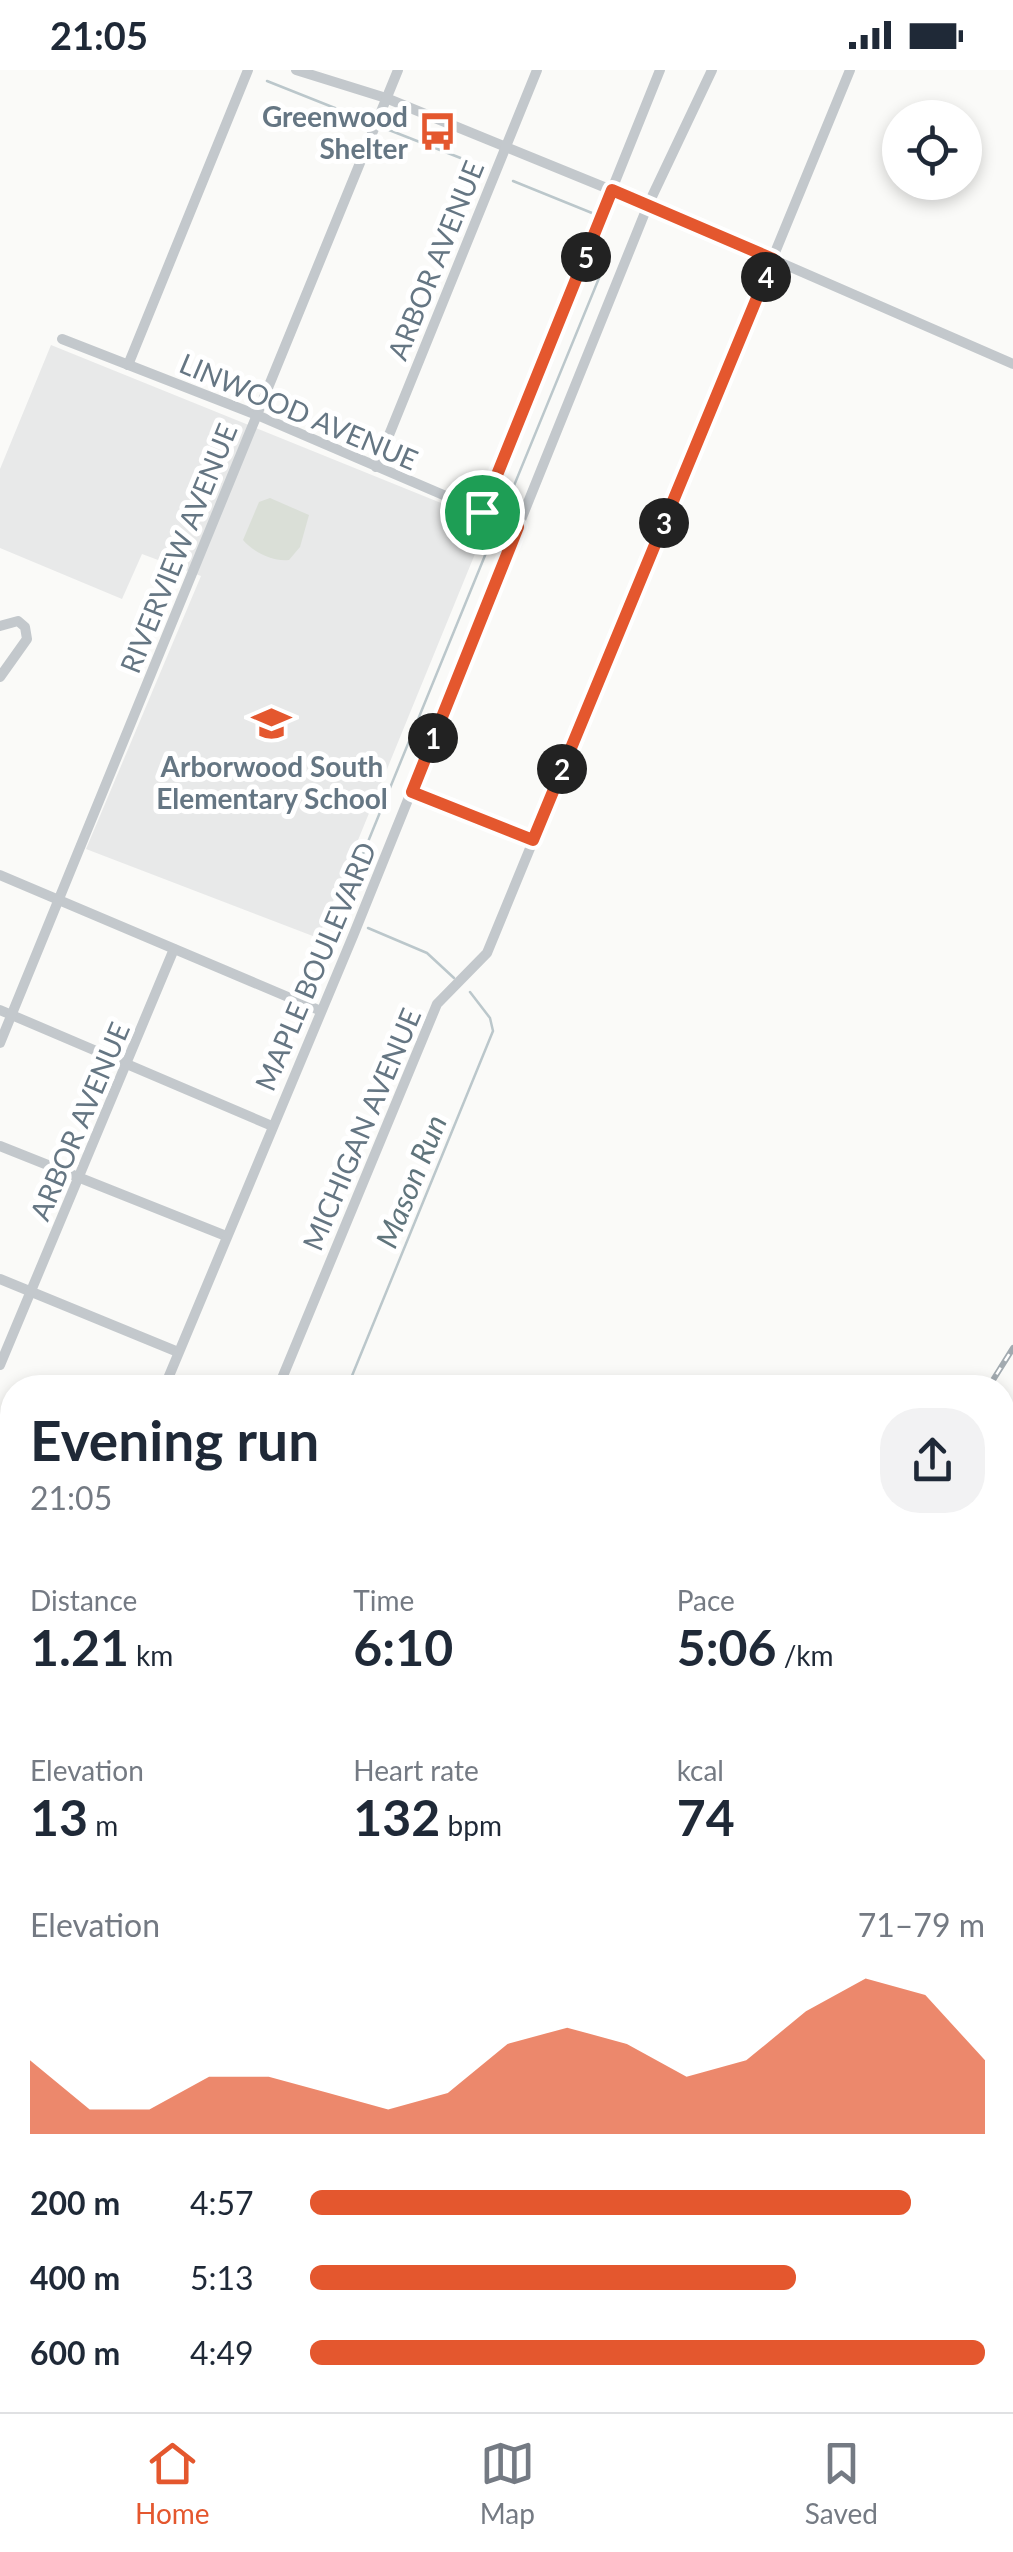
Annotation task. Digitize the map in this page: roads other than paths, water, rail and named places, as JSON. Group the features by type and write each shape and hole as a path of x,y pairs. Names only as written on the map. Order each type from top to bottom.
{"street":[{"path":"128,365 248,70"},
{"path":"296,70 386,98 612,190 1013,364"},
{"name":"RIVERVIEW AVENUE","path":"0,1042 6,1012 57,898 398,70"},
{"name":"ARBOR AVENUE","path":"376,466 537,70"},
{"path":"482,512 660,70"},
{"name":"MAPLE BOULEVARD","path":"168,1375 412,792 648,205 712,70"},
{"name":"MICHIGAN AVENUE","path":"283,1375 436,1004 487,953 850,70"},
{"name":"LINWOOD AVENUE","path":"62,339 257,415 518,527"},
{"path":"0,626 18,621 25,626 27,639 0,677"},
{"path":"412,792 533,840"},
{"path":"0,876 321,1011"},
{"name":"ARBOR AVENUE","path":"0,1365 174,949"},
{"path":"6,1012 272,1126"},
{"path":"0,1146 226,1236"},
{"path":"0,1279 178,1352"}],"waterway":[{"name":"Mason Run","path":"267,81 360,118"},
{"name":"Mason Run","path":"389,130 481,166"},
{"name":"Mason Run","path":"513,181 592,213"},
{"name":"Mason Run","path":"504,510 606,261 601,239"},
{"name":"Mason Run","path":"350,918 345,898 495,531"},
{"name":"Mason Run","path":"368,928 427,953 454,978"},
{"name":"Mason Run","path":"352,1375 493,1031 490,1018 470,992"}],"railway":[{"path":"996,1375 1013,1348"}],"place":[{"name":"Greenwood Shelter","path":"438,132"},
{"name":"Arborwood South Elementary School","path":"272,724"}]}
